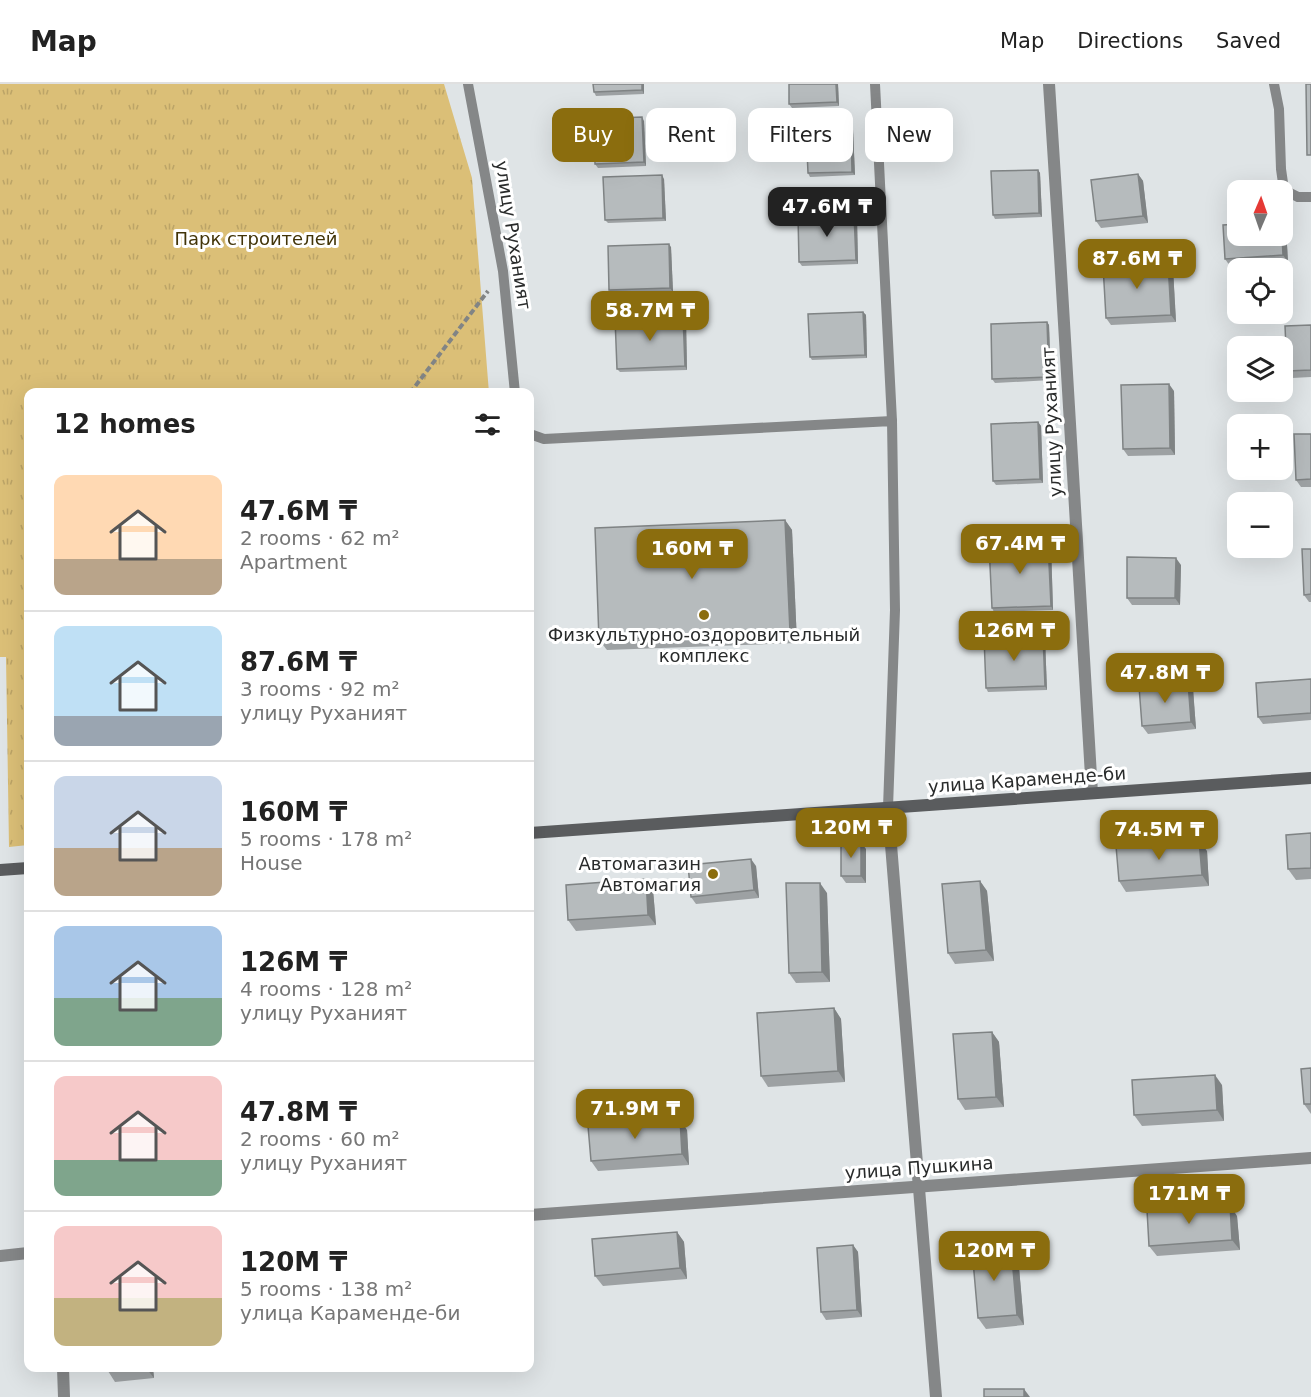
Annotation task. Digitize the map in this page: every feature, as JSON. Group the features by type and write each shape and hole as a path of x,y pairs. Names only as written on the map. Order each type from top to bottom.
{"street":[{"name":"улицу Руханият","path":"1049,84 1092,793"},
{"name":"улица Караменде-би","path":"534,833 1311,778"},
{"path":"888,808 936,1397"},
{"path":"1,868 24,868"},
{"name":"улица Пушкина","path":"534,1215 1311,1158"},
{"path":"0,1256 24,1253"},
{"path":"63,1372 64,1397"}],"lane":[{"name":"улицу Руханият","path":"468,84 503,272 515,388"},
{"path":"875,84 892,421 895,610 888,808"},
{"path":"1274,84 1279,108 1284,190 1298,197 1311,197"},
{"path":"534,436 543,439 892,421"}],"path":[{"path":"414,388 503,272"}],"green space":[{"name":"Парк строителей","path":"0,84 444,84 472,178 489,388 24,388 24,845 9,847 6,657 0,657"}],"building":[{"path":"593,84 642,84 642,90 594,92"},
{"path":"789,84 836,84 837,102 789,104"},
{"path":"1306,84 1311,84 1311,155 1307,155"},
{"path":"634,117 642,117 644,162 595,164 595,162 634,162"},
{"path":"808,162 852,162 852,172 808,173"},
{"path":"1038,170 1039,213 993,215 991,171"},
{"path":"1138,174 1143,216 1096,221 1091,180"},
{"path":"662,175 663,218 605,220 603,177"},
{"path":"854,214 856,260 799,262 798,216"},
{"path":"1223,225 1227,225 1227,246 1283,246 1283,255 1225,259"},
{"path":"669,244 670,288 609,290 608,246"},
{"path":"1168,262 1171,315 1106,318 1103,265"},
{"path":"863,312 865,355 810,357 808,314"},
{"path":"683,316 685,366 617,369 615,318"},
{"path":"1047,322 1049,377 992,379 991,324"},
{"path":"1311,325 1311,370 1293,371 1293,336 1285,336 1285,326"},
{"path":"1169,384 1170,448 1123,449 1121,385"},
{"path":"1038,422 1040,479 993,481 991,424"},
{"path":"1294,434 1311,434 1311,479 1296,480"},
{"path":"785,520 790,632 599,640 595,528"},
{"path":"1048,542 1051,606 992,608 989,544"},
{"path":"1302,549 1311,549 1311,594 1304,595"},
{"path":"1127,557 1176,558 1175,598 1127,598"},
{"path":"1043,635 1045,686 986,688 984,637"},
{"path":"1311,679 1311,713 1258,717 1256,683"},
{"path":"1188,682 1191,722 1142,726 1139,686"},
{"path":"1311,833 1311,868 1288,869 1286,835"},
{"path":"1199,840 1202,875 1119,881 1116,846"},
{"path":"841,841 861,842 861,876 841,876"},
{"path":"751,859 754,890 691,897 688,865"},
{"path":"646,879 648,915 568,920 566,885"},
{"path":"980,881 986,950 948,953 942,884"},
{"path":"786,883 820,883 822,972 789,973"},
{"path":"834,1008 838,1071 761,1076 757,1013"},
{"path":"992,1032 996,1097 958,1099 953,1034"},
{"path":"1311,1068 1311,1104 1304,1104 1301,1069"},
{"path":"1215,1075 1217,1110 1134,1115 1132,1080"},
{"path":"680,1119 682,1154 591,1161 588,1126"},
{"path":"1230,1205 1232,1240 1149,1246 1147,1210"},
{"path":"677,1232 680,1268 595,1276 592,1239"},
{"path":"853,1245 857,1310 821,1312 817,1248"},
{"path":"1011,1246 1017,1315 978,1318 972,1249"},
{"path":"984,1389 1024,1389 1024,1397 984,1397"}],"place":[{"name":"Физкультурно-оздоровительный комплекс","path":"704,615"},
{"name":"Автомагазин Автомагия","path":"713,874"}]}
